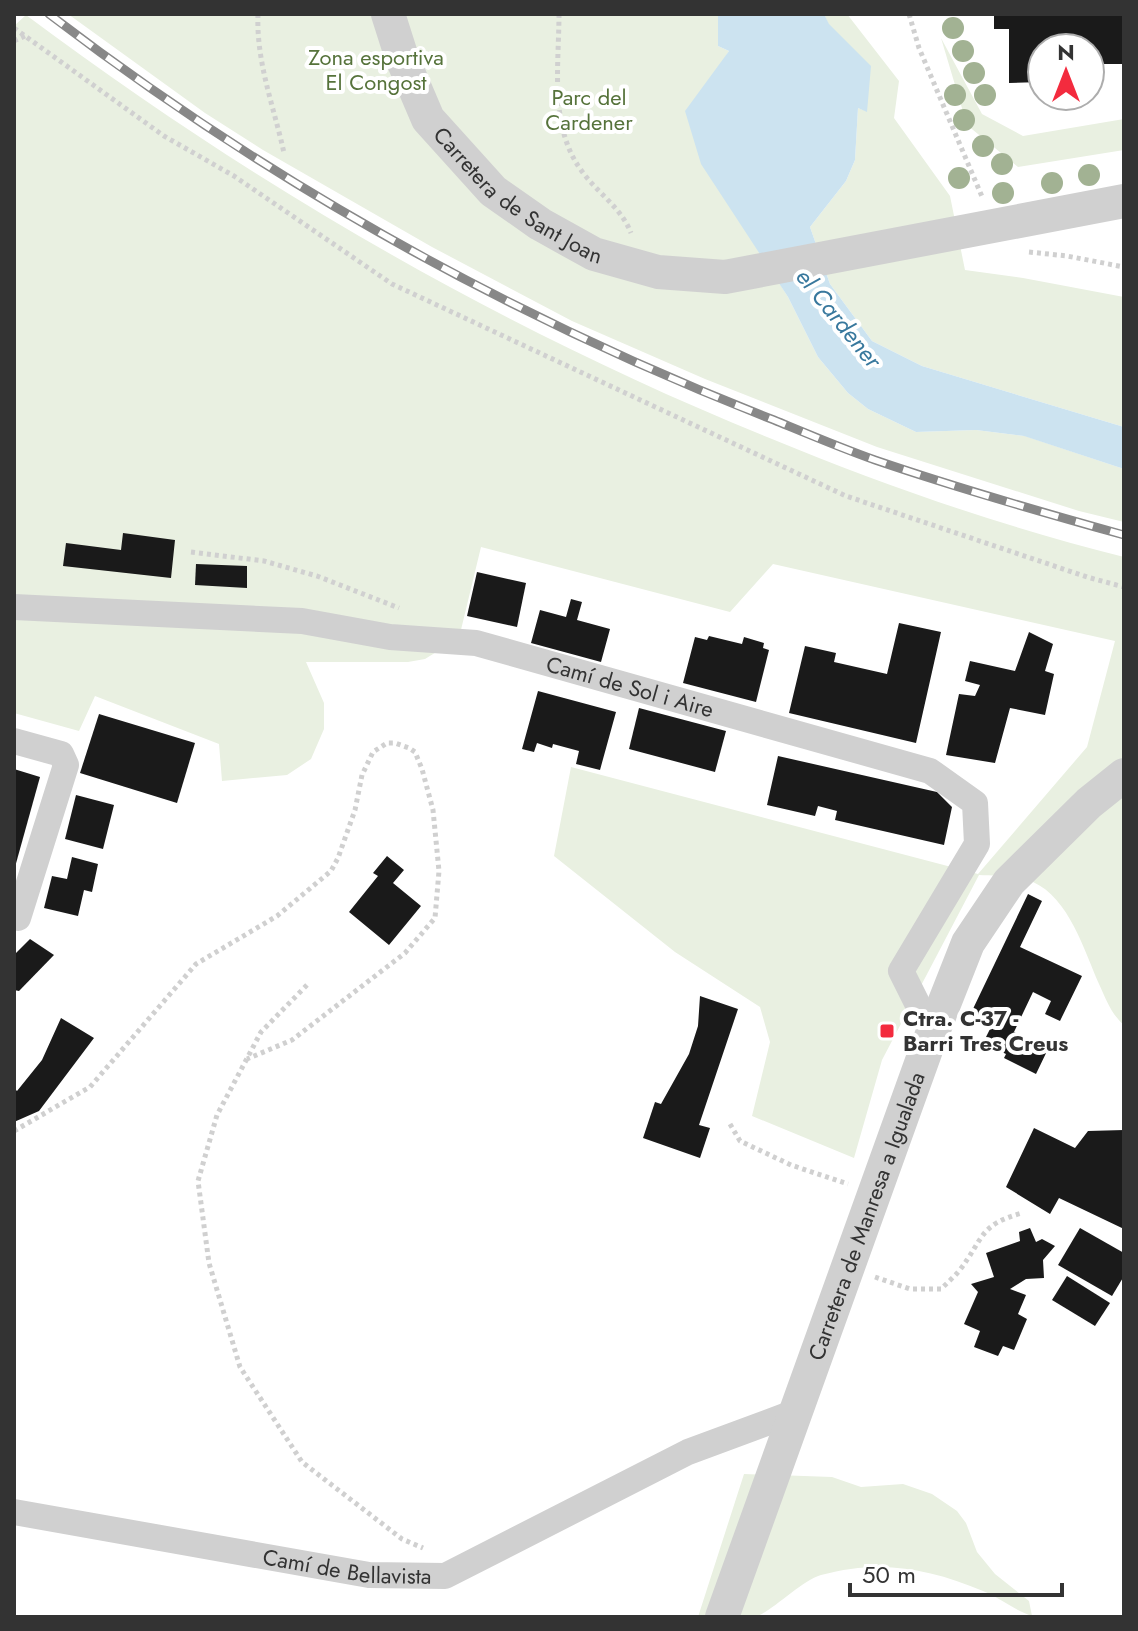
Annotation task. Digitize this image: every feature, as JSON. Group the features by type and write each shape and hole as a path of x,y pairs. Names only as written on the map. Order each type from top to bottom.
{"street":[{"name":"Carretera de Sant Joan","path":"388,14 402,58 428,119 493,191 540,224 594,254 658,272 725,277 979,217"},
{"path":"979,217 1124,201"},
{"name":"Camí de Sol i Aire","path":"14,607 302,621 390,637 476,643 930,771 975,803 977,844 901,971 932,1033"},
{"path":"14,741 61,754 66,765 16,917"},
{"name":"Carretera de Manresa a Igualada","path":"722,1617 793,1413 968,943 1009,882 1089,803 1124,775"},
{"name":"Camí de Bellavista","path":"14,1512 369,1575 445,1576 688,1452 793,1413"}],"path":[{"path":"258,14 257,34 269,100 284,153"},
{"path":"559,14 559,110 563,133 581,170 625,217 633,237 619,232"},
{"path":"909,14 979,217"},
{"path":"14,28 164,136 234,176 392,284 846,496 1124,587"},
{"path":"14,41 26,36"},
{"path":"277,205 280,198"},
{"path":"1022,251 1124,267"},
{"path":"191,552 264,561 317,576 402,610"},
{"path":"14,1131 90,1087 196,964 277,916 331,871 355,810 362,775 373,752 387,743 409,748 415,752 422,769 433,810 439,871 435,918 405,953 292,1040 247,1059"},
{"path":"307,985 261,1032 217,1115 198,1181 209,1263 240,1367 302,1462 402,1539 464,1566"},
{"path":"730,1124 740,1141 791,1165 875,1193"},
{"path":"847,1268 910,1289 941,1289 959,1271 981,1234 1000,1219 1022,1213"}],"green space":[{"path":"68,14 718,14 718,46 729,51 718,69 751,238 788,297 818,357 848,393 868,409 916,432 976,430 1025,436 1124,469 1124,522 1079,511 877,447 705,379 572,321 432,247 263,150 205,113"},
{"path":"824,14 847,14 899,81 894,118 950,196 965,270 1124,297 1124,427 922,366 872,341 830,284 810,227 846,181 855,160 858,108 866,111"},
{"path":"26,15 202,139 293,196 479,303 575,351 673,397 858,473 990,519 1124,557 1124,1025 1109,1006 1074,926 1056,900 1046,890 1027,880 979,875 882,1060 854,1158 752,1116 770,1042 760,1007 675,952 554,856 571,767 978,874 1087,747 1115,641 773,564 730,612 481,547 459,638 425,659 408,662 306,662 324,703 324,729 311,759 287,775 222,781 219,744 95,696 79,731 14,713 14,26"},
{"path":"941,38 982,114 1023,136 1124,119 1124,150 1018,167 967,125"},
{"path":"744,1474 832,1477 861,1487 903,1484 932,1494 957,1511 966,1523 977,1552 995,1574 1029,1601 1032,1616 963,1583 904,1568 884,1567 843,1570 813,1578 754,1617 698,1617"}],"water":[{"name":"el Cardener","path":"718,14 824,14 829,24 871,66 867,112 858,108 855,160 846,181 810,227 830,284 872,341 922,366 1124,427 1124,469 1024,436 976,430 916,432 868,409 848,393 818,357 788,297 701,164 685,111 729,51 718,46"}],"building":[{"path":"994,14 1124,14 1124,64 1106,64 1106,32 1026,32 1026,82 1009,83 1009,29 994,29"},
{"path":"123,533 175,540 171,578 63,566 66,543 121,550"},
{"path":"196,564 247,566 247,588 195,585"},
{"path":"477,572 526,583 517,627 467,616"},
{"path":"571,599 582,602 577,620 610,629 601,662 531,643 540,610 566,617"},
{"path":"899,623 941,632 916,743 789,713 805,646 836,653 834,662 887,674"},
{"path":"1029,632 1053,644 1045,671 1054,674 1045,715 1010,708 995,763 946,755 959,694 975,696 980,685 965,681 970,661 1015,671"},
{"path":"709,636 742,644 744,637 764,643 763,648 769,650 756,702 683,683 695,637 707,640"},
{"path":"538,691 616,712 600,770 576,764 579,751 553,744 552,748 537,743 534,752 522,749"},
{"path":"639,708 726,731 715,772 629,749"},
{"path":"99,714 195,743 177,803 80,773"},
{"path":"778,756 937,792 952,807 944,845 835,820 837,811 818,806 815,816 767,805"},
{"path":"14,769 40,777 15,867 14,867"},
{"path":"76,795 114,805 103,849 65,839"},
{"path":"387,856 404,870 393,883 421,906 389,945 349,912 378,876 373,873"},
{"path":"72,857 98,864 92,892 84,890 78,916 44,908 52,876 67,879"},
{"path":"1028,894 1042,901 1020,947 1082,976 1060,1021 1045,1014 1051,1001 1033,992 1014,1032 1048,1049 1036,1074 983,1043 993,1023 971,1013"},
{"path":"30,939 54,955 19,991 14,990 14,955"},
{"path":"700,996 738,1009 699,1125 710,1128 700,1158 643,1138 655,1102 661,1104 689,1054 698,1026"},
{"path":"61,1018 94,1038 39,1111 14,1122 14,1088 17,1091 42,1060"},
{"path":"1034,1128 1075,1148 1088,1131 1124,1130 1124,1229 1059,1198 1050,1214 1006,1187"},
{"path":"1030,1228 1036,1242 1042,1239 1055,1246 1043,1260 1044,1278 1026,1279 1010,1289 1026,1295 1018,1314 1027,1319 1014,1350 1003,1346 998,1356 974,1347 980,1331 964,1324 978,1292 971,1284 994,1277 986,1253 1020,1241 1019,1232"},
{"path":"1080,1228 1124,1253 1124,1276 1112,1296 1058,1265"},
{"path":"1067,1276 1110,1303 1095,1326 1052,1300"}],"railway":[{"path":"49,14 219,135 307,190 489,292 583,338 862,455 968,490 1124,535"}],"place":[{"name":"Ctra. C-37 - Barri Tres Creus","path":"887,1031"}],"park label":[{"name":"Zona esportiva El Congost","path":"376,70"},
{"name":"Parc del Cardener","path":"589,110"}]}
